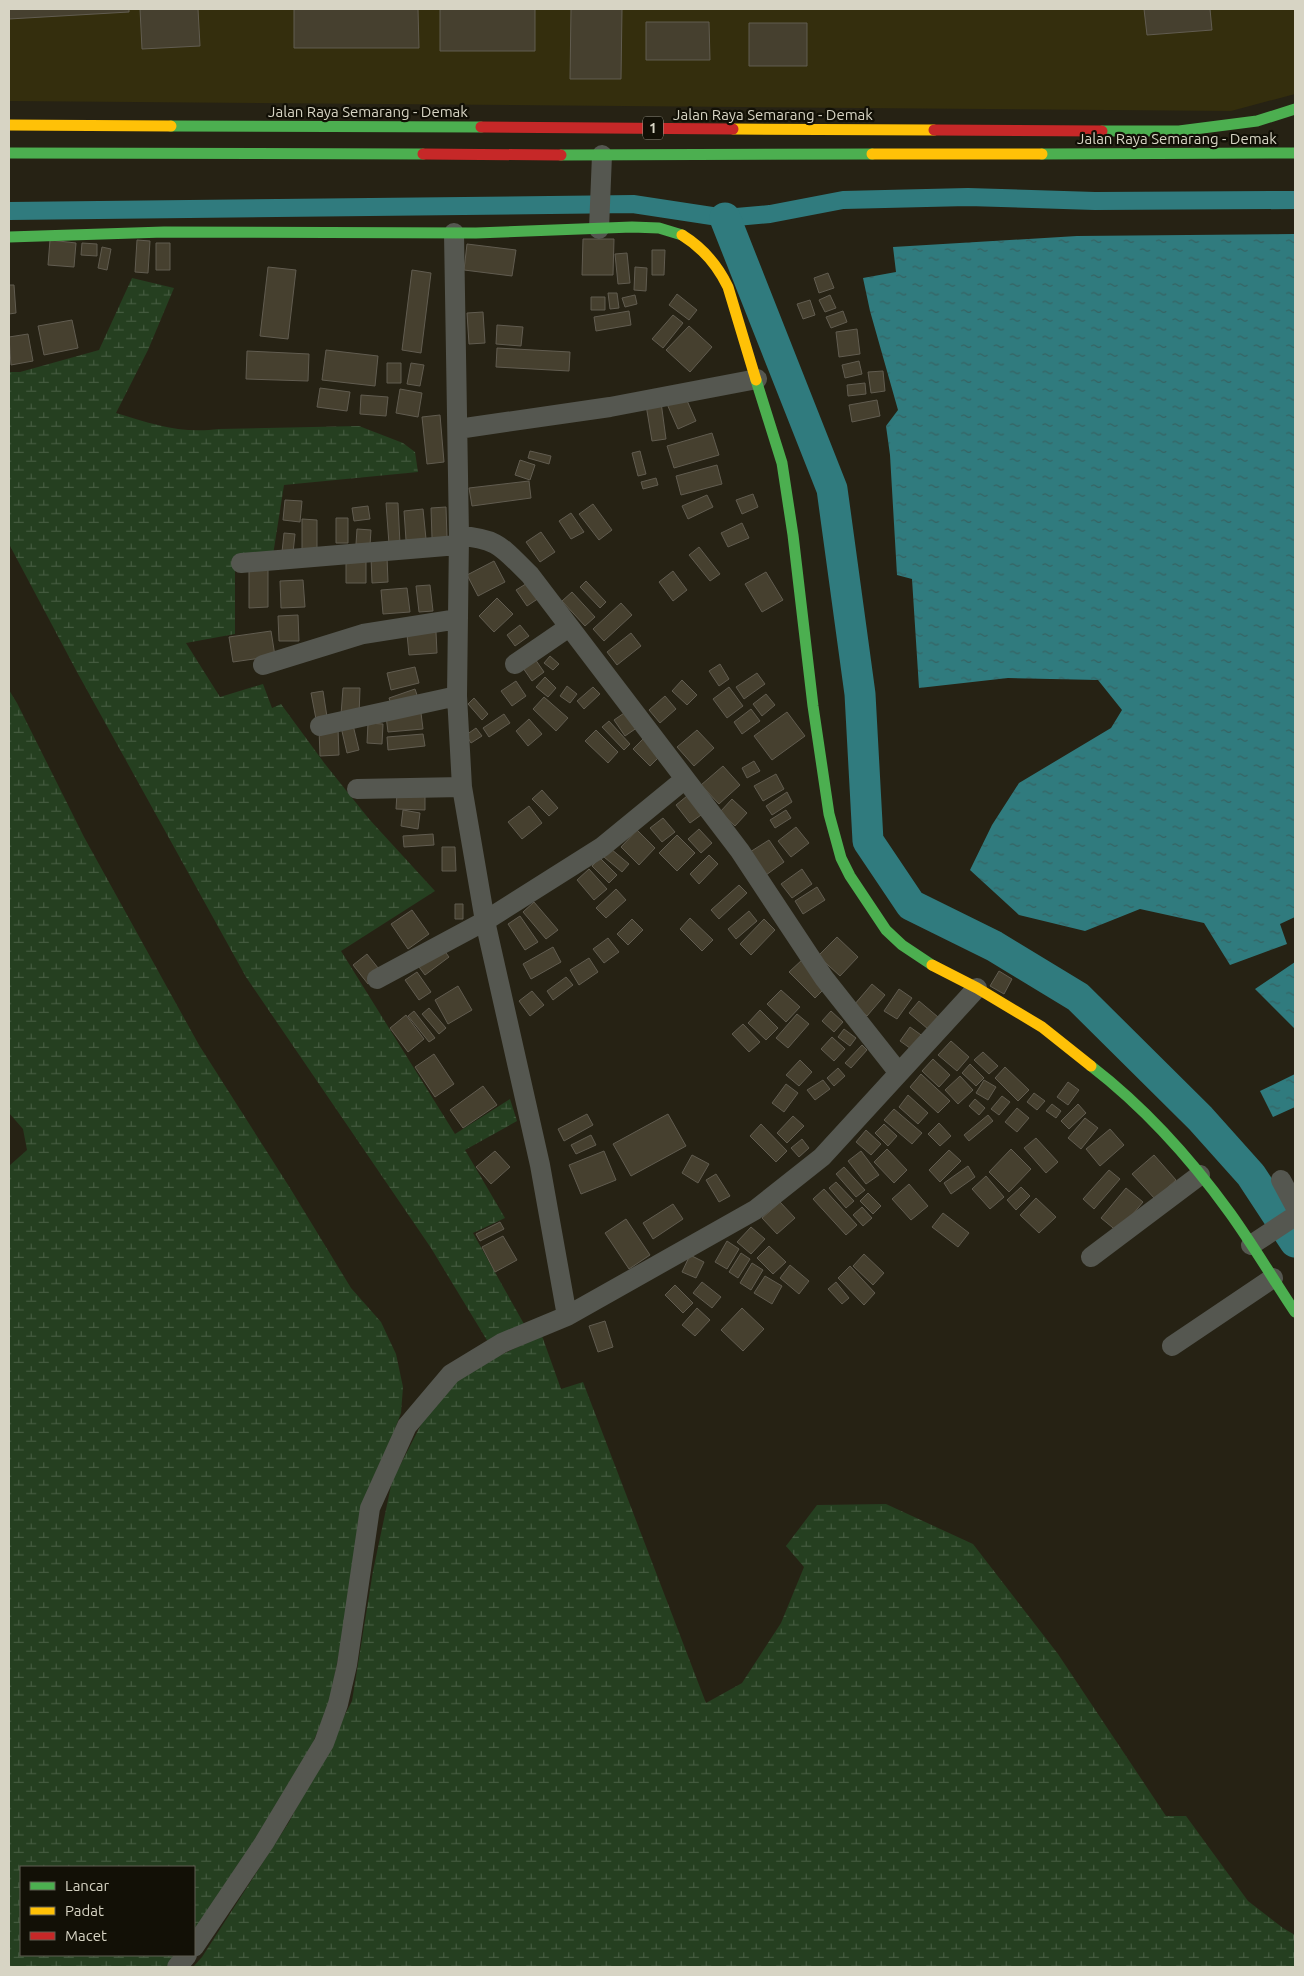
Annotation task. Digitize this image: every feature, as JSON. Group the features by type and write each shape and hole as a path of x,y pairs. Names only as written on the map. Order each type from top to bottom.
{"main road":[{"name":"Jalan Raya Semarang - Demak","path":"9,125 1179,132 1257,121 1295,109"},
{"name":"Jalan Raya Semarang - Demak","path":"9,153 602,155 1295,153"},
{"path":"9,237 89,233 454,233 600,222 658,228 682,235 710,256 724,276 782,463 829,814 841,858 862,896 892,935 919,958 938,970 977,988 1042,1028 1102,1074 1158,1126 1230,1213 1259,1240 1274,1278 1295,1312"}],"street":[{"path":"600,222 602,155"},
{"path":"454,233 459,541 457,696 462,787 485,920 540,1165 567,1316"},
{"path":"458,430 610,407 757,379"},
{"path":"241,563 482,538 499,545 530,575 740,851 824,978 899,1073"},
{"path":"262,665 363,634 458,619"},
{"path":"515,664 569,627"},
{"path":"320,726 457,696"},
{"path":"377,979 485,920 602,847 685,779"},
{"path":"357,789 462,787"},
{"path":"195,1946 264,1843 324,1743 338,1704 347,1665 370,1508 407,1426 451,1374 502,1343 567,1316 755,1210 822,1157 977,988"},
{"path":"1091,1257 1200,1175"},
{"path":"1259,1240 1293,1214 1282,1180"},
{"path":"1172,1346 1274,1278"},
{"path":"178,1967 186,1956"}],"shaded area":[{"path":"9,9 1295,9 1295,94 1231,111 9,101"}],"green space":[{"path":"132,278 174,288 148,350 116,413 167,427 192,430 359,426 403,443 415,452 418,472 284,485 273,555 235,559 235,634 186,643 220,697 263,684 272,708 281,704 325,764 369,819 435,891 341,951 455,1134 510,1099 517,1121 465,1150 505,1218 473,1233 524,1324 488,1342 431,1248 246,977 77,672 9,544 9,372 20,372 99,350"},
{"path":"9,690 84,837 199,1045 351,1288 381,1322 396,1354 403,1387 401,1413 360,1522 352,1587 329,1704 302,1769 195,1931 195,1866 20,1866 20,1956 176,1956 168,1967 9,1967 9,1166 27,1150 23,1129 9,1113"},
{"path":"542,1336 561,1389 583,1382 706,1703 742,1683 781,1623 804,1567 786,1546 817,1505 886,1504 973,1544 1058,1654 1166,1816 1186,1816 1248,1901 1295,1935 1295,1967 193,1967 202,1957 289,1822 352,1701 373,1571 392,1481 427,1413 451,1384 494,1358"}],"water":[{"path":"1295,234 1295,917 1280,924 1287,944 1230,965 1204,923 1140,909 1085,931 1019,915 970,870 992,825 1019,783 1111,728 1122,710 1098,680 1008,678 919,688 912,579 897,575 890,455 886,426 898,410 870,311 863,278 896,272 893,247 1077,236"},
{"path":"1295,962 1295,1029 1255,989"},
{"path":"1295,1074 1295,1107 1273,1117 1260,1091"}],"building":[{"path":"9,9 129,9 129,12 9,19"},
{"path":"140,9 198,9 200,46 142,49"},
{"path":"294,9 418,9 419,48 294,48"},
{"path":"440,9 535,9 535,51 440,51"},
{"path":"571,9 622,9 621,79 570,79"},
{"path":"1144,9 1210,9 1212,30 1147,35"},
{"path":"646,22 709,22 710,60 646,60"},
{"path":"749,23 807,23 807,66 749,66"},
{"path":"583,239 614,239 613,275 582,275"},
{"path":"50,240 76,243 74,267 48,265"},
{"path":"137,240 150,241 148,273 135,272"},
{"path":"82,243 97,244 97,256 81,255"},
{"path":"156,243 170,243 170,270 156,270"},
{"path":"467,244 516,250 512,276 464,270"},
{"path":"102,247 111,249 107,270 98,268"},
{"path":"652,250 665,250 664,275 652,275"},
{"path":"627,253 630,283 618,284 615,254"},
{"path":"268,267 296,270 288,339 260,336"},
{"path":"635,267 647,268 646,291 634,290"},
{"path":"412,270 431,273 421,353 402,350"},
{"path":"828,273 834,288 819,293 814,278"},
{"path":"9,285 14,285 16,313 9,314"},
{"path":"608,293 617,293 619,308 610,309"},
{"path":"677,294 697,310 689,320 669,305"},
{"path":"635,295 637,304 625,307 622,298"},
{"path":"830,295 836,308 825,312 819,300"},
{"path":"591,297 605,297 605,310 591,310"},
{"path":"810,300 815,315 803,319 797,304"},
{"path":"629,311 631,325 596,331 594,317"},
{"path":"843,311 847,322 831,328 826,317"},
{"path":"483,312 485,343 469,344 467,313"},
{"path":"673,315 683,323 663,348 652,339"},
{"path":"72,320 78,348 44,355 38,326"},
{"path":"497,325 523,327 521,346 496,344"},
{"path":"689,326 712,347 690,372 666,350"},
{"path":"857,329 860,354 839,357 836,332"},
{"path":"28,334 33,361 11,365 9,337"},
{"path":"497,348 570,352 569,371 496,367"},
{"path":"326,350 378,356 375,386 322,380"},
{"path":"247,351 309,354 308,381 246,379"},
{"path":"859,361 862,374 845,378 842,365"},
{"path":"387,363 401,363 401,383 387,383"},
{"path":"411,363 424,365 420,386 407,384"},
{"path":"883,371 885,391 871,393 868,372"},
{"path":"865,383 866,394 848,396 847,385"},
{"path":"320,388 350,392 347,411 317,407"},
{"path":"400,389 422,393 418,417 396,413"},
{"path":"361,395 388,397 386,416 360,414"},
{"path":"685,396 696,421 678,429 667,404"},
{"path":"877,400 880,416 852,422 849,405"},
{"path":"661,402 666,439 652,441 646,405"},
{"path":"440,415 444,462 427,464 422,417"},
{"path":"712,433 719,455 674,468 667,446"},
{"path":"530,451 551,456 549,464 528,458"},
{"path":"640,451 646,474 638,476 632,453"},
{"path":"520,460 535,465 530,480 515,475"},
{"path":"717,465 722,484 681,495 676,476"},
{"path":"656,478 658,485 643,489 641,482"},
{"path":"529,481 531,498 472,506 469,488"},
{"path":"753,494 758,507 742,514 736,500"},
{"path":"707,495 713,507 688,519 682,506"},
{"path":"285,500 302,501 300,522 283,520"},
{"path":"386,503 398,503 400,544 389,544"},
{"path":"593,504 612,530 599,540 579,514"},
{"path":"368,506 370,519 354,521 352,508"},
{"path":"446,507 447,537 432,538 431,508"},
{"path":"423,509 426,539 406,540 404,511"},
{"path":"571,513 584,532 571,539 559,521"},
{"path":"336,518 348,518 348,543 336,543"},
{"path":"302,519 317,520 317,554 302,554"},
{"path":"742,523 749,538 728,547 721,533"},
{"path":"357,529 371,530 370,545 356,544"},
{"path":"541,532 555,552 540,562 526,542"},
{"path":"284,533 295,534 293,553 282,552"},
{"path":"699,547 720,574 710,581 689,555"},
{"path":"371,557 387,557 388,582 372,583"},
{"path":"346,558 366,558 366,583 346,583"},
{"path":"494,561 505,582 478,596 467,575"},
{"path":"249,567 268,567 268,607 249,608"},
{"path":"673,571 687,590 673,601 659,582"},
{"path":"766,572 783,600 762,612 745,584"},
{"path":"303,580 305,607 281,608 280,581"},
{"path":"586,581 606,602 600,608 580,587"},
{"path":"529,582 539,598 527,606 516,590"},
{"path":"430,585 433,611 419,612 416,586"},
{"path":"407,588 410,612 383,614 381,590"},
{"path":"572,592 595,617 585,626 562,601"},
{"path":"497,598 513,614 494,632 479,616"},
{"path":"621,603 632,615 604,641 593,629"},
{"path":"298,615 299,641 279,641 278,616"},
{"path":"520,625 529,636 515,646 507,635"},
{"path":"271,631 275,656 233,662 229,637"},
{"path":"436,632 437,653 409,655 407,634"},
{"path":"631,633 641,646 617,665 607,652"},
{"path":"550,656 559,664 553,670 544,663"},
{"path":"535,659 544,672 532,681 523,668"},
{"path":"720,664 729,679 719,686 709,671"},
{"path":"415,667 419,683 391,690 387,673"},
{"path":"757,673 765,684 744,699 736,687"},
{"path":"545,677 556,688 548,697 536,687"},
{"path":"682,680 697,695 687,705 672,691"},
{"path":"516,681 526,696 512,706 501,691"},
{"path":"567,686 577,694 570,703 560,696"},
{"path":"593,687 600,694 584,709 577,701"},
{"path":"729,687 743,706 727,718 713,699"},
{"path":"343,688 360,688 359,716 341,715"},
{"path":"415,689 419,701 393,710 389,698"},
{"path":"323,691 327,717 316,719 311,693"},
{"path":"766,694 775,705 762,716 753,704"},
{"path":"665,696 676,709 660,723 649,710"},
{"path":"544,697 568,718 556,731 533,709"},
{"path":"474,698 488,714 482,720 468,704"},
{"path":"630,709 641,725 625,736 614,720"},
{"path":"751,709 760,721 742,734 734,722"},
{"path":"787,712 805,736 772,760 754,736"},
{"path":"421,713 423,729 388,732 386,716"},
{"path":"504,714 510,723 489,737 483,728"},
{"path":"529,719 542,734 528,746 516,731"},
{"path":"609,721 630,744 624,750 602,727"},
{"path":"368,723 383,724 382,744 367,743"},
{"path":"353,725 359,750 347,753 341,727"},
{"path":"476,728 482,736 471,743 466,735"},
{"path":"319,729 338,729 339,755 320,756"},
{"path":"596,730 618,752 608,763 585,741"},
{"path":"697,730 714,748 694,766 677,747"},
{"path":"423,734 425,746 388,750 387,737"},
{"path":"643,739 660,756 650,766 633,749"},
{"path":"754,761 760,771 747,778 742,768"},
{"path":"723,766 740,785 719,804 701,785"},
{"path":"776,774 784,789 763,801 754,786"},
{"path":"542,790 558,808 549,816 532,799"},
{"path":"787,792 792,802 772,815 766,806"},
{"path":"397,793 425,794 425,810 396,809"},
{"path":"687,796 701,815 690,823 676,805"},
{"path":"732,799 747,813 735,826 720,812"},
{"path":"529,806 542,823 522,839 508,822"},
{"path":"403,810 420,813 418,829 401,826"},
{"path":"786,810 791,818 775,828 770,820"},
{"path":"663,818 675,832 662,842 650,828"},
{"path":"796,827 809,843 791,857 778,841"},
{"path":"699,829 712,843 701,853 688,839"},
{"path":"637,830 655,848 639,865 621,847"},
{"path":"433,834 434,845 404,847 403,836"},
{"path":"677,835 695,853 677,871 659,853"},
{"path":"769,840 784,862 766,875 750,852"},
{"path":"442,847 455,847 456,871 442,871"},
{"path":"611,849 629,864 622,872 604,857"},
{"path":"709,855 718,864 699,884 690,874"},
{"path":"600,858 617,875 609,883 592,866"},
{"path":"589,869 607,889 594,900 577,880"},
{"path":"802,869 812,884 792,898 781,884"},
{"path":"739,885 747,893 719,919 711,910"},
{"path":"817,887 825,900 803,914 795,901"},
{"path":"616,889 626,900 606,918 596,908"},
{"path":"534,902 558,930 546,939 523,912"},
{"path":"455,904 463,904 463,919 455,919"},
{"path":"412,910 429,934 408,949 391,924"},
{"path":"749,911 757,921 736,939 728,929"},
{"path":"520,916 538,942 525,950 508,924"},
{"path":"690,918 713,940 702,951 680,929"},
{"path":"632,919 643,930 628,945 617,934"},
{"path":"764,919 775,930 751,955 740,944"},
{"path":"837,937 858,957 840,976 818,956"},
{"path":"608,938 619,952 604,963 593,949"},
{"path":"440,945 449,957 425,975 416,963"},
{"path":"553,947 561,962 531,979 523,964"},
{"path":"367,954 382,973 368,984 353,965"},
{"path":"589,958 598,972 579,985 570,970"},
{"path":"803,959 828,985 815,998 789,972"},
{"path":"999,971 1012,979 1004,994 990,986"},
{"path":"417,972 431,992 419,1000 405,980"},
{"path":"566,977 573,985 553,1000 547,991"},
{"path":"872,984 885,995 867,1016 854,1005"},
{"path":"458,986 472,1010 448,1024 435,1000"},
{"path":"899,989 912,998 897,1019 884,1011"},
{"path":"781,990 800,1007 786,1022 767,1004"},
{"path":"532,991 544,1005 530,1016 519,1001"},
{"path":"919,1001 938,1017 928,1029 909,1013"},
{"path":"429,1008 446,1028 439,1034 422,1014"},
{"path":"760,1010 778,1028 766,1040 748,1023"},
{"path":"414,1011 435,1038 429,1042 408,1016"},
{"path":"831,1011 843,1022 834,1032 822,1021"},
{"path":"797,1014 809,1024 788,1048 776,1038"},
{"path":"406,1015 424,1039 408,1052 390,1028"},
{"path":"743,1024 760,1042 749,1052 732,1034"},
{"path":"910,1027 924,1037 914,1051 900,1041"},
{"path":"844,1029 856,1038 850,1046 838,1037"},
{"path":"832,1037 845,1049 834,1061 821,1049"},
{"path":"951,1041 969,1057 957,1071 938,1055"},
{"path":"862,1045 867,1050 851,1068 845,1063"},
{"path":"983,1052 998,1066 989,1074 974,1060"},
{"path":"434,1054 454,1084 435,1097 415,1067"},
{"path":"933,1059 950,1075 939,1087 922,1071"},
{"path":"800,1060 812,1072 799,1086 786,1075"},
{"path":"970,1064 984,1078 976,1086 962,1073"},
{"path":"1005,1067 1029,1090 1018,1101 995,1078"},
{"path":"838,1068 845,1076 834,1086 827,1078"},
{"path":"921,1074 950,1101 938,1113 910,1087"},
{"path":"960,1076 973,1090 958,1104 945,1090"},
{"path":"823,1080 830,1089 815,1100 807,1090"},
{"path":"984,1080 996,1087 988,1100 976,1093"},
{"path":"1068,1082 1079,1090 1068,1105 1057,1097"},
{"path":"786,1084 798,1093 784,1112 772,1103"},
{"path":"483,1086 497,1105 463,1128 450,1110"},
{"path":"1034,1093 1045,1101 1037,1110 1027,1102"},
{"path":"908,1095 928,1113 918,1124 899,1107"},
{"path":"1002,1096 1010,1102 999,1115 991,1109"},
{"path":"975,1099 985,1108 979,1115 969,1106"},
{"path":"1052,1104 1061,1111 1056,1118 1046,1111"},
{"path":"1078,1104 1086,1113 1069,1129 1061,1121"},
{"path":"1017,1108 1029,1118 1017,1132 1005,1122"},
{"path":"894,1109 922,1133 912,1144 884,1120"},
{"path":"587,1114 593,1125 564,1141 558,1129"},
{"path":"668,1114 686,1146 631,1176 613,1144"},
{"path":"988,1115 993,1121 969,1141 964,1135"},
{"path":"793,1116 804,1126 787,1143 777,1133"},
{"path":"1085,1118 1098,1128 1081,1149 1068,1138"},
{"path":"939,1123 951,1136 940,1146 928,1134"},
{"path":"761,1124 787,1151 776,1162 750,1136"},
{"path":"884,1124 897,1136 888,1146 875,1133"},
{"path":"1110,1129 1124,1145 1100,1166 1086,1149"},
{"path":"866,1130 881,1144 871,1155 856,1142"},
{"path":"591,1135 596,1145 576,1154 571,1145"},
{"path":"1036,1138 1058,1162 1046,1173 1024,1148"},
{"path":"802,1139 809,1148 799,1157 791,1148"},
{"path":"887,1149 907,1170 894,1183 874,1162"},
{"path":"1011,1149 1031,1169 1009,1192 989,1172"},
{"path":"949,1150 961,1161 940,1182 929,1170"},
{"path":"495,1151 510,1167 491,1184 476,1167"},
{"path":"604,1151 616,1180 581,1194 569,1165"},
{"path":"861,1151 879,1175 866,1184 848,1161"},
{"path":"692,1155 709,1164 698,1183 682,1173"},
{"path":"1154,1155 1176,1180 1155,1199 1132,1174"},
{"path":"968,1166 975,1177 951,1194 944,1183"},
{"path":"844,1167 865,1190 856,1197 836,1174"},
{"path":"1109,1170 1120,1179 1094,1209 1083,1199"},
{"path":"716,1174 730,1196 719,1202 706,1180"},
{"path":"986,1176 1004,1197 990,1209 972,1189"},
{"path":"836,1182 854,1201 846,1208 829,1188"},
{"path":"909,1184 928,1206 911,1220 892,1199"},
{"path":"1021,1187 1030,1196 1016,1210 1007,1200"},
{"path":"1126,1188 1143,1202 1118,1232 1101,1218"},
{"path":"824,1189 857,1225 846,1235 813,1199"},
{"path":"868,1193 881,1206 873,1214 860,1201"},
{"path":"1036,1198 1056,1217 1039,1233 1020,1215"},
{"path":"780,1202 795,1218 777,1234 762,1218"},
{"path":"673,1204 683,1219 653,1239 643,1223"},
{"path":"862,1207 872,1218 863,1226 853,1215"},
{"path":"943,1213 969,1233 958,1247 932,1227"},
{"path":"626,1219 650,1255 629,1269 605,1233"},
{"path":"500,1222 504,1229 480,1241 476,1234"},
{"path":"751,1227 765,1239 751,1254 737,1242"},
{"path":"503,1236 517,1260 495,1272 482,1247"},
{"path":"727,1241 739,1249 727,1269 715,1262"},
{"path":"769,1246 786,1262 773,1274 757,1258"},
{"path":"741,1253 750,1259 738,1278 729,1272"},
{"path":"864,1254 884,1273 873,1285 853,1266"},
{"path":"690,1255 704,1262 696,1278 682,1272"},
{"path":"752,1263 763,1270 751,1290 740,1283"},
{"path":"790,1265 809,1281 799,1294 780,1278"},
{"path":"850,1266 875,1293 864,1305 838,1278"},
{"path":"765,1276 782,1286 772,1304 754,1293"},
{"path":"702,1282 721,1297 712,1308 693,1293"},
{"path":"836,1282 849,1298 842,1304 828,1289"},
{"path":"675,1285 693,1303 683,1313 665,1295"},
{"path":"697,1308 710,1320 695,1336 682,1325"},
{"path":"742,1308 764,1329 743,1351 721,1330"},
{"path":"605,1321 613,1347 598,1352 589,1326"}],"waterway":[{"path":"9,211 633,204 725,218 770,214 843,200 968,197 1095,201 1295,200"},
{"path":"725,218 832,489 860,694 868,841 911,905 994,946 1078,997 1200,1118 1251,1175 1295,1242"}],"traffic: fast":[{"path":"1102,131 1179,131 1257,121 1295,109"},
{"path":"171,126 481,127"},
{"path":"9,153 423,154"},
{"path":"1042,154 1295,153"},
{"path":"561,155 872,154"},
{"path":"9,237 164,232 476,233 632,227 659,228 682,235"},
{"path":"756,380 782,463 793,535 813,706 829,814 841,858 850,876 886,930 902,945 932,965"},
{"path":"1091,1066 1148,1116 1199,1173 1238,1225 1295,1312"}],"traffic: slow":[{"path":"9,125 171,126"},
{"path":"733,129 934,130"},
{"path":"872,154 1042,154"},
{"path":"682,235 709,257 728,287 756,380"},
{"path":"932,965 977,988 1042,1027 1091,1066"}],"traffic: jam":[{"path":"481,127 733,129"},
{"path":"934,130 1102,131"},
{"path":"423,154 561,155"}]}
